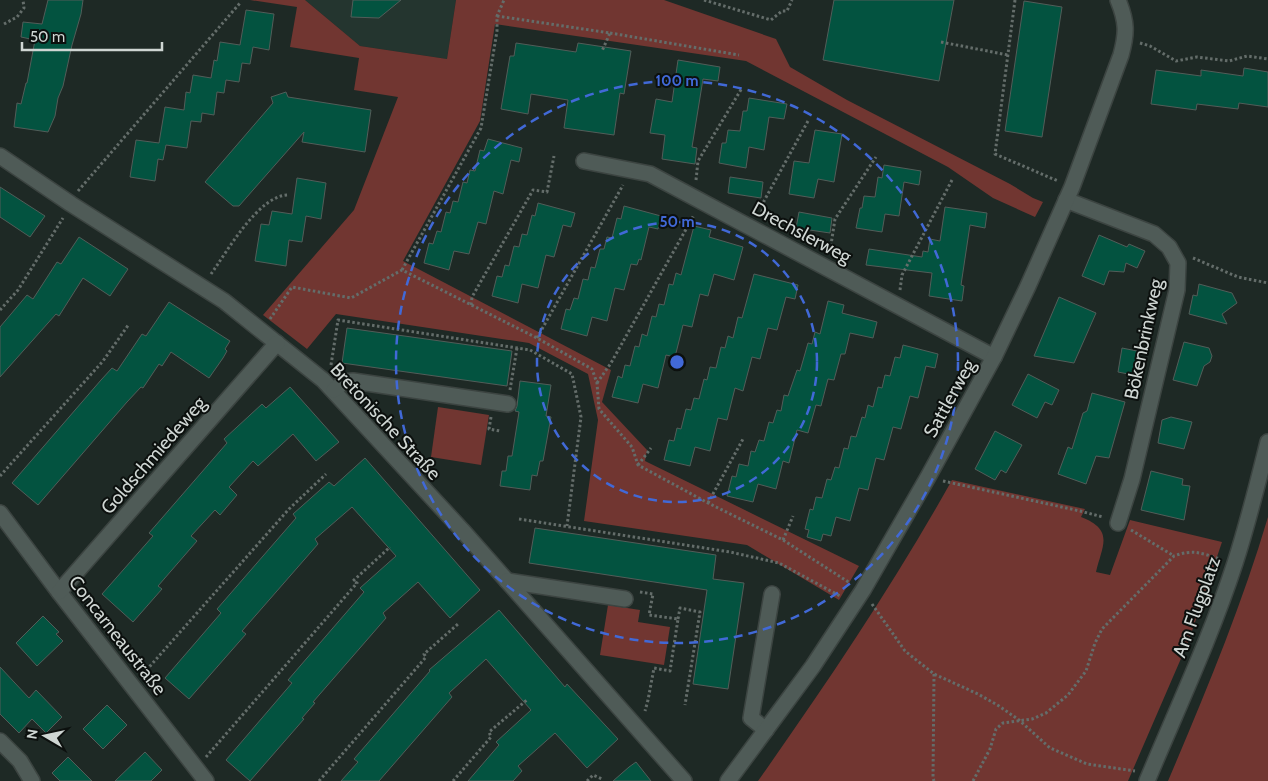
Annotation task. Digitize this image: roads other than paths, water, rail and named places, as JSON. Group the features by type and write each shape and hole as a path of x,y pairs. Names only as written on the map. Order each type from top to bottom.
{"street":[{"name":"Sattlerweg","path":"728,781 813,666 854,604 928,477 994,357 1069,194 1118,63 1125,39 1126,25 1118,0"},
{"name":"Bretonische Straße","path":"0,156 224,302 328,385 506,580 684,781"},
{"name":"Drechslerweg","path":"584,161 650,174 994,357"},
{"name":"Bökenbrinkweg","path":"1069,194 1154,234 1169,247 1178,263 1177,290 1132,479 1118,523"},
{"name":"Goldschmiedeweg","path":"59,592 277,343"},
{"path":"328,385 353,381 508,404"},
{"name":"Am Flugplatz","path":"1148,777 1195,669 1234,564 1256,493 1268,442"},
{"name":"Concarneaustraße","path":"0,512 59,592 206,781"},
{"path":"506,580 630,595"},
{"path":"766,730 751,718 772,594"},
{"path":"0,741 20,762 32,781"}]}
